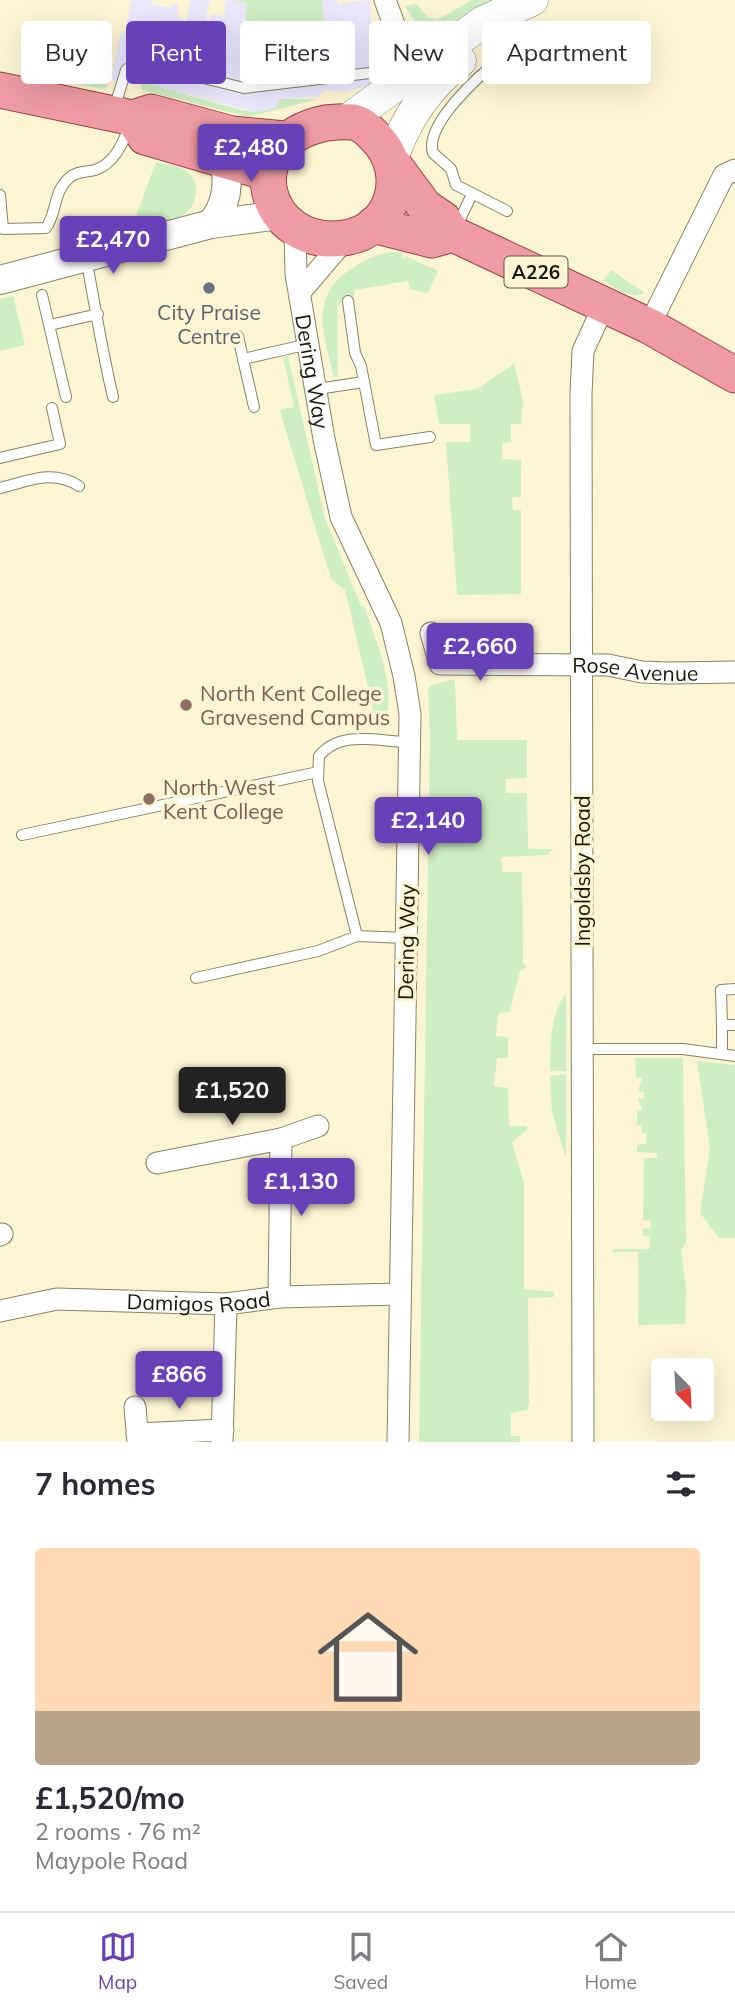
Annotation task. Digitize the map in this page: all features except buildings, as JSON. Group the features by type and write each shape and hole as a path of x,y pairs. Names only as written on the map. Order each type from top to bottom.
{"main road":[{"path":"468,32 489,18 525,4"},
{"path":"468,64 476,65 503,28 525,4"},
{"path":"345,122 394,84"},
{"path":"360,232 390,203 395,181 393,162 419,84"},
{"path":"0,90 123,115 151,112 232,134 285,139 317,125 356,123 370,132 425,207 443,219 453,234"},
{"path":"123,115 145,137 223,158 268,176"},
{"path":"285,139 271,160 268,176 288,222"},
{"name":"A226","path":"288,222 321,239 360,232 432,240 453,234 649,326 735,375"}],"street":[{"path":"386,0 393,21"},
{"path":"216,217 227,185 223,158"},
{"path":"649,326 724,175 735,170"},
{"path":"0,281 86,258 216,217 268,176"},
{"path":"216,217 288,222"},
{"name":"Dering Way","path":"288,222 341,517 391,623 409,704 398,1294 398,1442"},
{"name":"Dering Way","path":"301,292 360,232"},
{"name":"Ingoldsby Road","path":"583,1442 582,360 585,346 604,305"},
{"name":"Rose Avenue","path":"431,632 440,664 616,666 642,673 735,672"},
{"path":"157,1163 281,1139 318,1126"},
{"path":"279,1297 281,1139"},
{"name":"Damigos Road","path":"1,1308 57,1299 226,1304 279,1297 398,1294"},
{"path":"135,1407 137,1438 222,1436 226,1304"}],"lane":[{"path":"0,195 3,230 46,228 55,198 66,181 73,175 105,165 123,144 125,73 136,62 240,87 260,88 369,73"},
{"path":"482,64 476,65 448,109 431,148 451,169 456,185 507,211"},
{"path":"453,234 472,194"},
{"path":"86,258 98,314 99,336 113,397"},
{"path":"42,295 66,397"},
{"path":"348,301 355,353 377,446 430,437"},
{"path":"50,325 98,314"},
{"path":"238,336 254,407"},
{"path":"243,359 309,344"},
{"path":"317,389 364,382"},
{"path":"0,458 60,444 52,408"},
{"path":"0,488 54,476 64,477 79,486"},
{"path":"357,936 318,772 319,756 335,741 349,738 410,742"},
{"path":"22,835 318,772"},
{"path":"196,978 318,951 357,936 406,938"},
{"path":"722,1054 721,990 735,989"},
{"path":"722,1025 735,1025"},
{"path":"583,1049 683,1049 735,1056"}],"shaded area":[{"path":"132,0 152,0 151,4 170,8 172,4 178,5 178,17 184,21 127,21"},
{"path":"191,0 210,0 208,21 186,21"},
{"path":"226,0 247,3 245,21 240,21 240,84 355,84 355,21 324,21 322,0 337,0 338,4 369,0 370,84 367,86 345,92 325,90 317,97 280,99 277,108 255,112 152,85 226,84 226,21 210,21 212,14 224,16"},
{"path":"126,26 126,83 112,80 120,34 124,34"}],"green space":[{"path":"231,0 322,0 324,21 245,21 247,3"},
{"path":"472,0 494,0 459,21 414,21 405,6 416,4 428,17 437,20"},
{"path":"75,84 108,84 105,89"},
{"path":"140,84 151,84 256,112 276,108 280,99 318,99 248,117 142,90"},
{"path":"156,162 177,166 189,173 196,191 193,204 184,214 172,220 131,230"},
{"path":"401,252 404,261 405,256 438,271 428,293 410,289 408,281 355,290 354,296 345,298 338,306 337,288 338,377 334,377 323,327 326,299 332,287 359,264 385,253"},
{"path":"611,270 645,293 628,294 613,287 604,280"},
{"path":"13,296 25,345 0,351 0,299"},
{"path":"288,356 325,518 361,606 364,606 385,671 388,705 385,720 376,733 378,729 345,590 331,579 280,410 294,407 283,357"},
{"path":"514,364 523,400 521,424 511,424 511,442 502,443 502,459 521,460 521,497 512,497 513,510 521,510 521,594 457,595 446,442 470,442 470,424 439,424 434,395 477,389"},
{"path":"455,679 457,740 527,740 527,778 506,779 506,793 527,793 528,849 553,849 548,855 501,857 502,872 522,872 523,963 527,967 520,971 510,1011 498,1014 496,1036 508,1037 508,1058 497,1058 494,1086 508,1088 509,1126 527,1126 527,1130 512,1142 524,1183 524,1289 554,1292 554,1297 528,1298 529,1404 527,1410 511,1413 511,1436 520,1436 520,1442 419,1442 430,734 428,690 431,685"},
{"path":"566,993 566,1071 550,1071 554,1020"},
{"path":"635,1058 683,1058 686,1243 681,1250 686,1287 685,1324 638,1325 638,1252 613,1252 613,1249 650,1249 650,1237 643,1236 643,1229 651,1228 651,1220 643,1221 644,1158 657,1158 657,1153 637,1152 637,1145 646,1144 646,1133 642,1133 641,1125 637,1125 637,1111 642,1110 638,1099 644,1099 644,1092 638,1091 642,1078 636,1078"},
{"path":"697,1061 735,1065 735,1238 719,1238 700,1213 710,1148"},
{"path":"566,1074 566,1158 552,1113 550,1079 551,1076"}],"place":[{"name":"City Praise Centre","path":"209,288"},
{"name":"North Kent College Gravesend Campus","path":"186,705"},
{"name":"North West Kent College","path":"149,799"}]}
